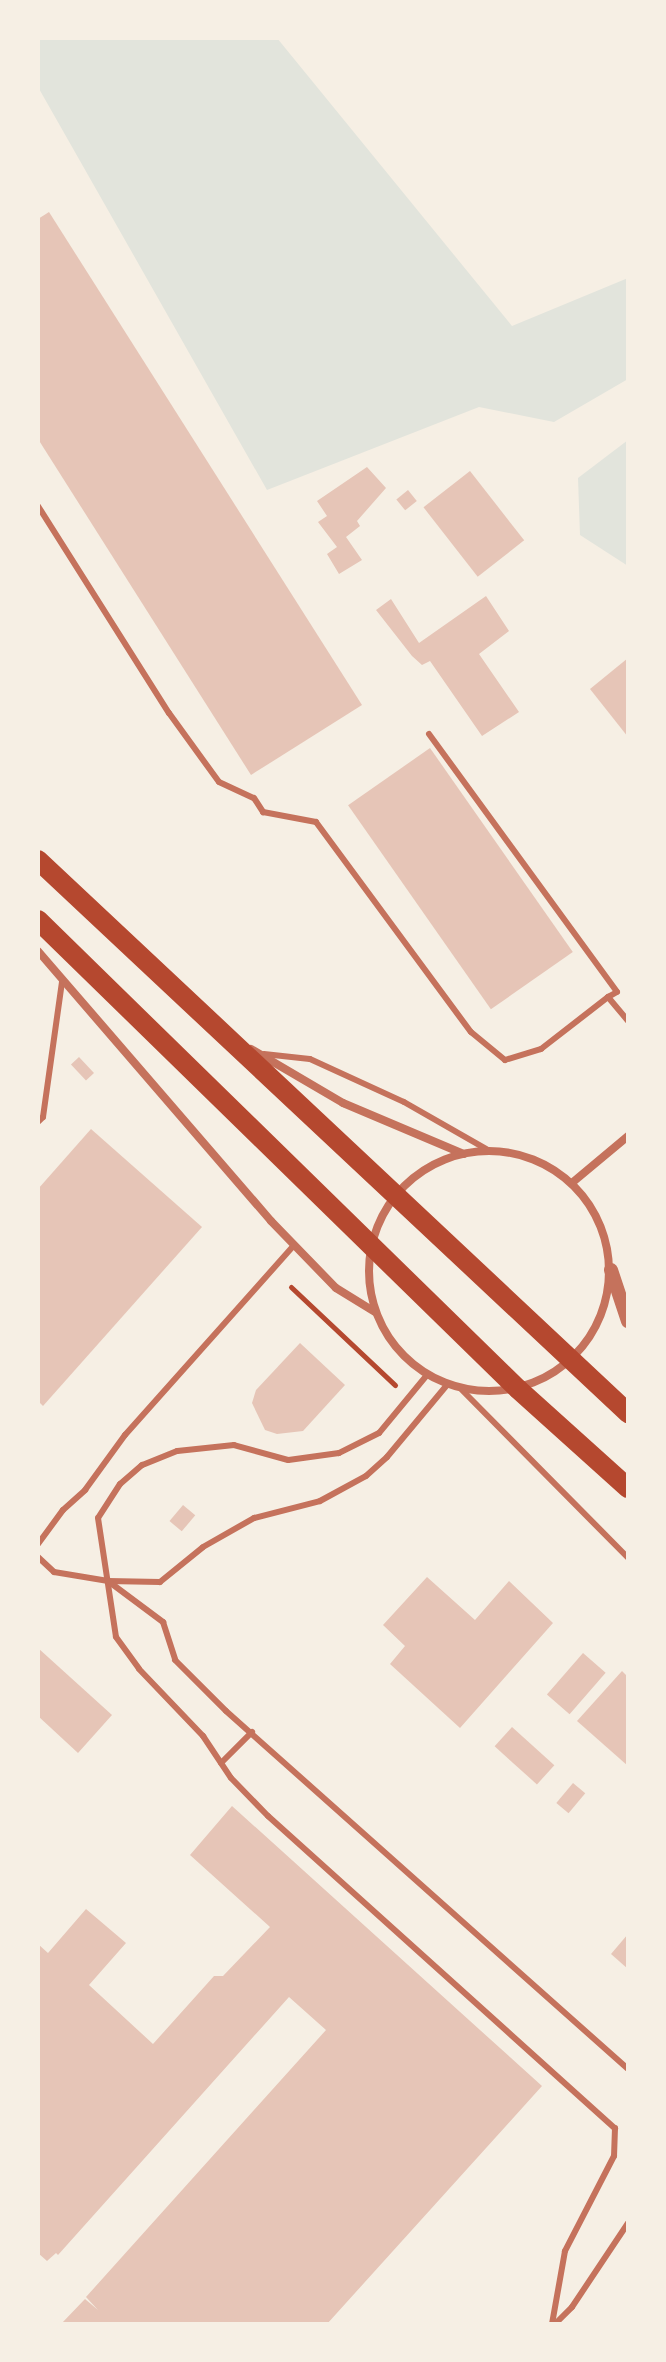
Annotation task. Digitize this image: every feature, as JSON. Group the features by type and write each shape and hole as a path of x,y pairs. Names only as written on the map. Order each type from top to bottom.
{"main road":[{"path":"38,860 628,1413"},
{"path":"38,920 518,1389 628,1488"}],"street":[{"path":"38,951 294,1245 336,1288 375,1312"},
{"path":"229,1036 343,1103 465,1154"},
{"path":"573,1182 628,1136"},
{"path":"611,1270 601,1318 571,1360 548,1377 518,1389 490,1393 447,1385 405,1359 388,1337 375,1312 368,1281 372,1246 381,1216 396,1193 440,1160 486,1149 533,1157 573,1182 601,1222 611,1270 628,1321"}],"lane":[{"path":"38,506 169,713 219,782 254,798 263,812 316,822 471,1032 505,1060 541,1049 617,992 429,734"},
{"path":"38,1122 43,1117 62,981"},
{"path":"608,997 628,1021"},
{"path":"259,1054 310,1059 404,1102 486,1149"},
{"path":"38,1544 63,1510 85,1490 125,1435 294,1245"},
{"path":"427,1375 379,1433 339,1453 288,1460 234,1445 177,1451 142,1465 120,1484 98,1518 116,1637 139,1669 203,1736 221,1763 268,1816 615,2128 614,2156 565,2251 554,2324"},
{"path":"38,1557 54,1572 108,1581 160,1582 203,1547 254,1518 320,1501 366,1476 387,1457 447,1385"},
{"path":"462,1390 628,1558"},
{"path":"108,1581 163,1622 175,1660 628,2069"},
{"path":"221,1763 252,1732"},
{"path":"554,2324 572,2307 628,2223"}],"path":[{"path":"291,1287 401,1391"}],"shaded area":[{"path":"277,38 512,326 628,278 628,379 554,422 479,407 267,490 38,87 38,39"},
{"path":"628,440 628,566 580,535 578,478"}],"building":[{"path":"49,212 362,705 251,775 38,439 38,219"},
{"path":"367,467 386,488 357,521 360,526 346,537 362,560 339,574 327,554 337,547 318,522 327,516 317,501"},
{"path":"470,471 524,540 478,577 424,507"},
{"path":"408,490 417,501 405,510 396,499"},
{"path":"486,596 509,631 479,654 519,712 482,736 430,661 422,665 412,656 376,610 391,599 419,643"},
{"path":"628,658 628,737 590,689"},
{"path":"430,748 573,952 491,1009 348,805"},
{"path":"79,1057 94,1073 86,1081 71,1065"},
{"path":"91,1129 202,1227 43,1406 38,1401 38,1189"},
{"path":"300,1343 345,1385 303,1431 277,1434 265,1430 252,1403 256,1390"},
{"path":"183,1505 195,1515 182,1531 170,1521"},
{"path":"427,1577 475,1620 509,1581 553,1623 460,1728 390,1664 405,1646 383,1625"},
{"path":"38,1648 112,1715 78,1753 38,1716"},
{"path":"583,1653 606,1673 570,1714 547,1695"},
{"path":"622,1671 628,1677 628,1766 577,1721"},
{"path":"512,1727 554,1765 537,1784 495,1746"},
{"path":"573,1783 585,1793 569,1813 556,1803"},
{"path":"232,1806 542,2086 327,2324 61,2324 85,2299 98,2310 86,2297 326,2030 289,1997 58,2255 56,2253 47,2261 38,2253 38,1944 48,1953 86,1909 126,1943 89,1985 153,2044 214,1976 223,1976 270,1927 190,1855"},
{"path":"628,1934 628,1969 611,1954"}]}
